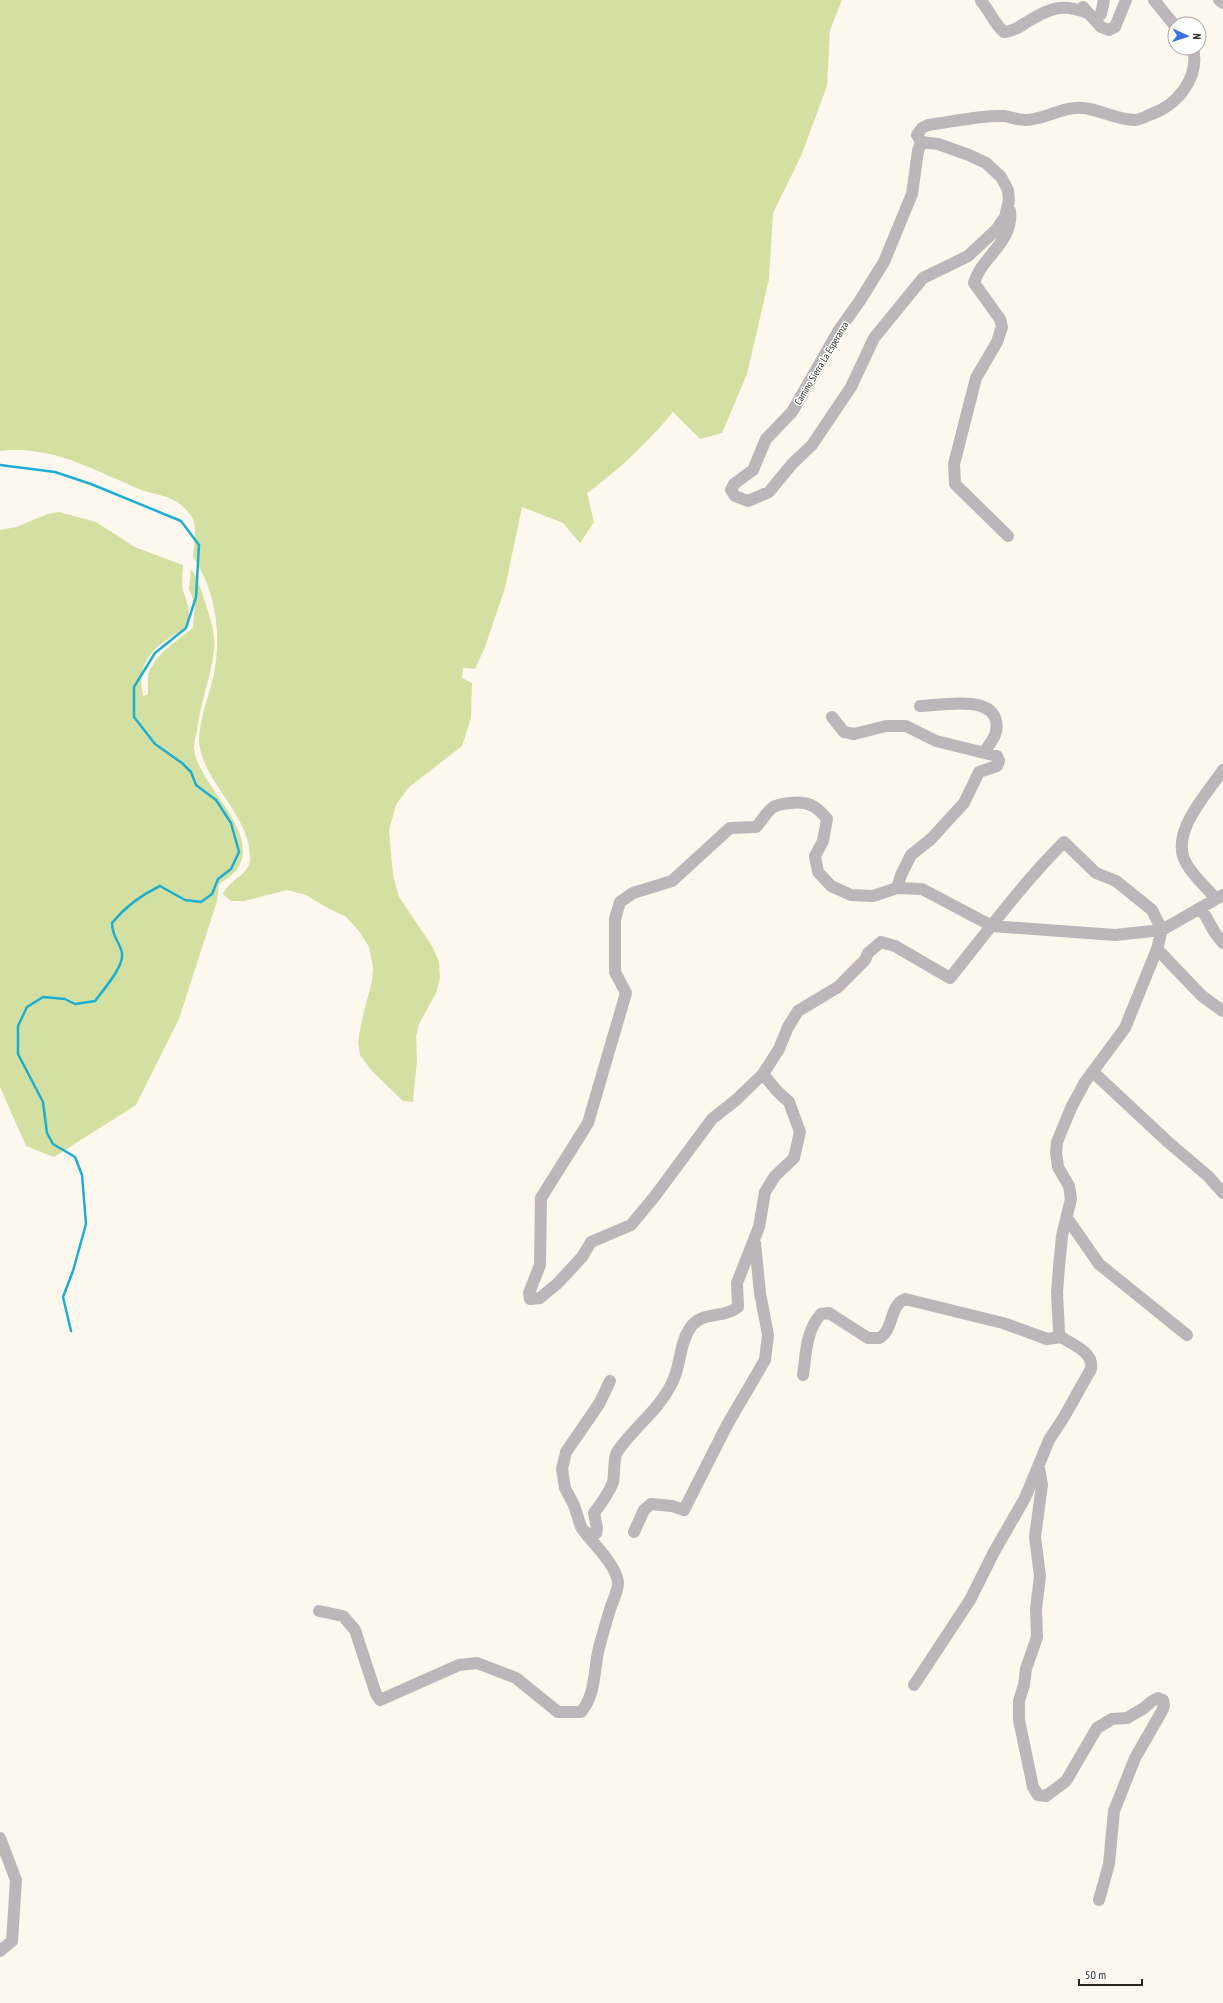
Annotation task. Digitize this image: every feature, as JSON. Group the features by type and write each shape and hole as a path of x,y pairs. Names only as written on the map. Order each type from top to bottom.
{"street":[{"path":"1076,0 1102,27 1109,30 1114,27 1126,0"},
{"path":"981,1 989,10 997,26 1004,32 1014,31 1046,10 1060,7 1074,8 1092,16 1101,14 1104,0"},
{"path":"1154,0 1167,16"},
{"path":"1219,0 1223,3"},
{"name":"Camino Sierra La Esperanza","path":"1009,200 1004,217 996,230 968,256 923,278 874,338 851,387 812,445 792,464 768,492 748,501 735,496 732,490 734,484 753,470 766,439 792,412 839,330 859,302 884,262 912,194 918,151 921,142 917,135 922,128 928,125 977,118 1004,116 1025,120 1076,108 1136,120 1156,113 1183,92 1193,72 1194,56"},
{"path":"921,142 938,144 986,163 1001,177 1008,190 1011,219 1003,240 977,273 974,282 1000,319 1002,327 997,342 987,356 976,378 954,464 956,484 1008,536"},
{"path":"920,706 974,704 990,709 995,715 997,726 995,737 984,752"},
{"path":"832,717 844,732 854,734 886,726 906,726 936,741 997,756 999,761 997,766 980,772 964,804 931,839 911,855 901,875 898,888"},
{"path":"914,1685 970,1600 994,1552 1025,1498 1049,1440 1084,1383 1092,1364 1090,1356 1061,1337 1057,1323 1057,1292 1062,1236 1071,1207 1070,1191 1058,1167 1056,1153 1057,1142 1071,1108 1093,1072 1125,1028 1157,949 1162,930 1152,910 1116,881 1096,873 1064,842 1040,866 992,926 950,978 894,946 881,942 868,953 865,960 838,987 798,1011 788,1027 779,1049 763,1074 736,1100 712,1119 655,1196 631,1225 591,1242 582,1257 558,1283 540,1298 530,1299 529,1293 540,1265 541,1198 588,1123 626,993 615,972 615,919 620,902 633,893 672,881 730,828 756,827 772,808 779,804 802,802 810,803 820,810 827,819 823,841 815,856 818,872 831,886 851,895 873,896 898,888 922,889 992,926 1115,935 1162,930 1220,897 1186,864 1182,854 1182,844 1188,821 1223,770"},
{"path":"1201,908 1215,933 1223,943"},
{"path":"1157,949 1202,996 1223,1011"},
{"path":"1093,1072 1168,1142 1208,1176 1223,1193"},
{"path":"586,1534 596,1533 597,1528 594,1514 612,1482 616,1454 632,1433 652,1414 672,1383 683,1344 690,1328 697,1321 709,1315 719,1316 730,1313 738,1307 737,1283 759,1227 765,1192 775,1176 794,1158 800,1132 789,1102 777,1091 763,1074"},
{"path":"1067,1218 1099,1264 1187,1334"},
{"path":"634,1532 644,1510 651,1504 672,1506 684,1510 727,1425 765,1360 768,1335 760,1293 754,1240"},
{"path":"803,1375 810,1333 813,1323 821,1314 829,1313 868,1338 879,1338 886,1330 897,1304 905,1299 1003,1323 1047,1339 1061,1337"},
{"path":"319,1611 342,1616 355,1630 376,1694 380,1700 459,1664 477,1663 516,1678 558,1712 581,1712 587,1705 592,1687 598,1652 611,1603 619,1584 617,1576 601,1552 581,1527 574,1505 565,1488 562,1469 566,1452 599,1404 610,1381"},
{"path":"1039,1467 1042,1485 1035,1537 1040,1576 1036,1609 1037,1637 1026,1669 1024,1685 1019,1701 1019,1720 1033,1787 1038,1795 1046,1796 1066,1781 1097,1728 1112,1719 1127,1718 1158,1698 1162,1700 1164,1705 1135,1758 1114,1811 1109,1864 1099,1900"},
{"path":"0,1838 16,1880 12,1941 0,1951"}],"green space":[{"path":"0,0 842,0 830,30 827,86 801,156 773,213 769,279 747,374 722,433 700,439 673,412 633,455 587,493 594,522 580,543 563,523 522,507 505,588 485,647 475,669 463,668 462,678 472,683 471,718 462,746 408,788 396,805 389,830 393,875 399,897 432,946 439,962 440,978 436,993 419,1024 416,1036 417,1060 413,1102 403,1101 372,1071 360,1055 358,1043 361,1023 372,981 373,967 369,947 359,931 346,917 306,895 287,890 244,901 231,901 223,894 230,885 243,874 249,865 250,859 248,843 242,827 215,783 201,754 199,739 204,712 215,670 217,636 216,619 208,586 193,557 195,530 191,516 180,504 167,497 139,489 89,467 55,455 19,450 0,451"},
{"path":"59,512 96,522 135,547 183,565 182,587 189,610 187,623 182,630 158,647 147,660 142,676 143,696 148,694 149,672 157,659 168,647 193,628 195,604 189,589 191,569 196,577 211,620 214,644 213,660 200,710 194,748 198,762 205,776 234,822 241,837 243,852 237,869 219,884 217,901 179,1019 136,1105 54,1157 26,1146 0,1087 0,530 16,527 48,514"}],"waterway":[{"path":"0,465 55,472 91,484 181,521 199,545 196,597 186,628 155,653 134,687 134,717 155,744 182,763 191,772 196,785 216,800 231,823 239,852 231,869 218,879 212,894 201,902 185,900 160,886 146,893 117,917 112,923 112,928 121,949 122,959 112,978 95,1001 75,1004 65,999 43,997 27,1007 18,1026 18,1054 43,1102 47,1133 53,1144 75,1157 82,1175 86,1224 73,1271 63,1297 71,1331"}]}
